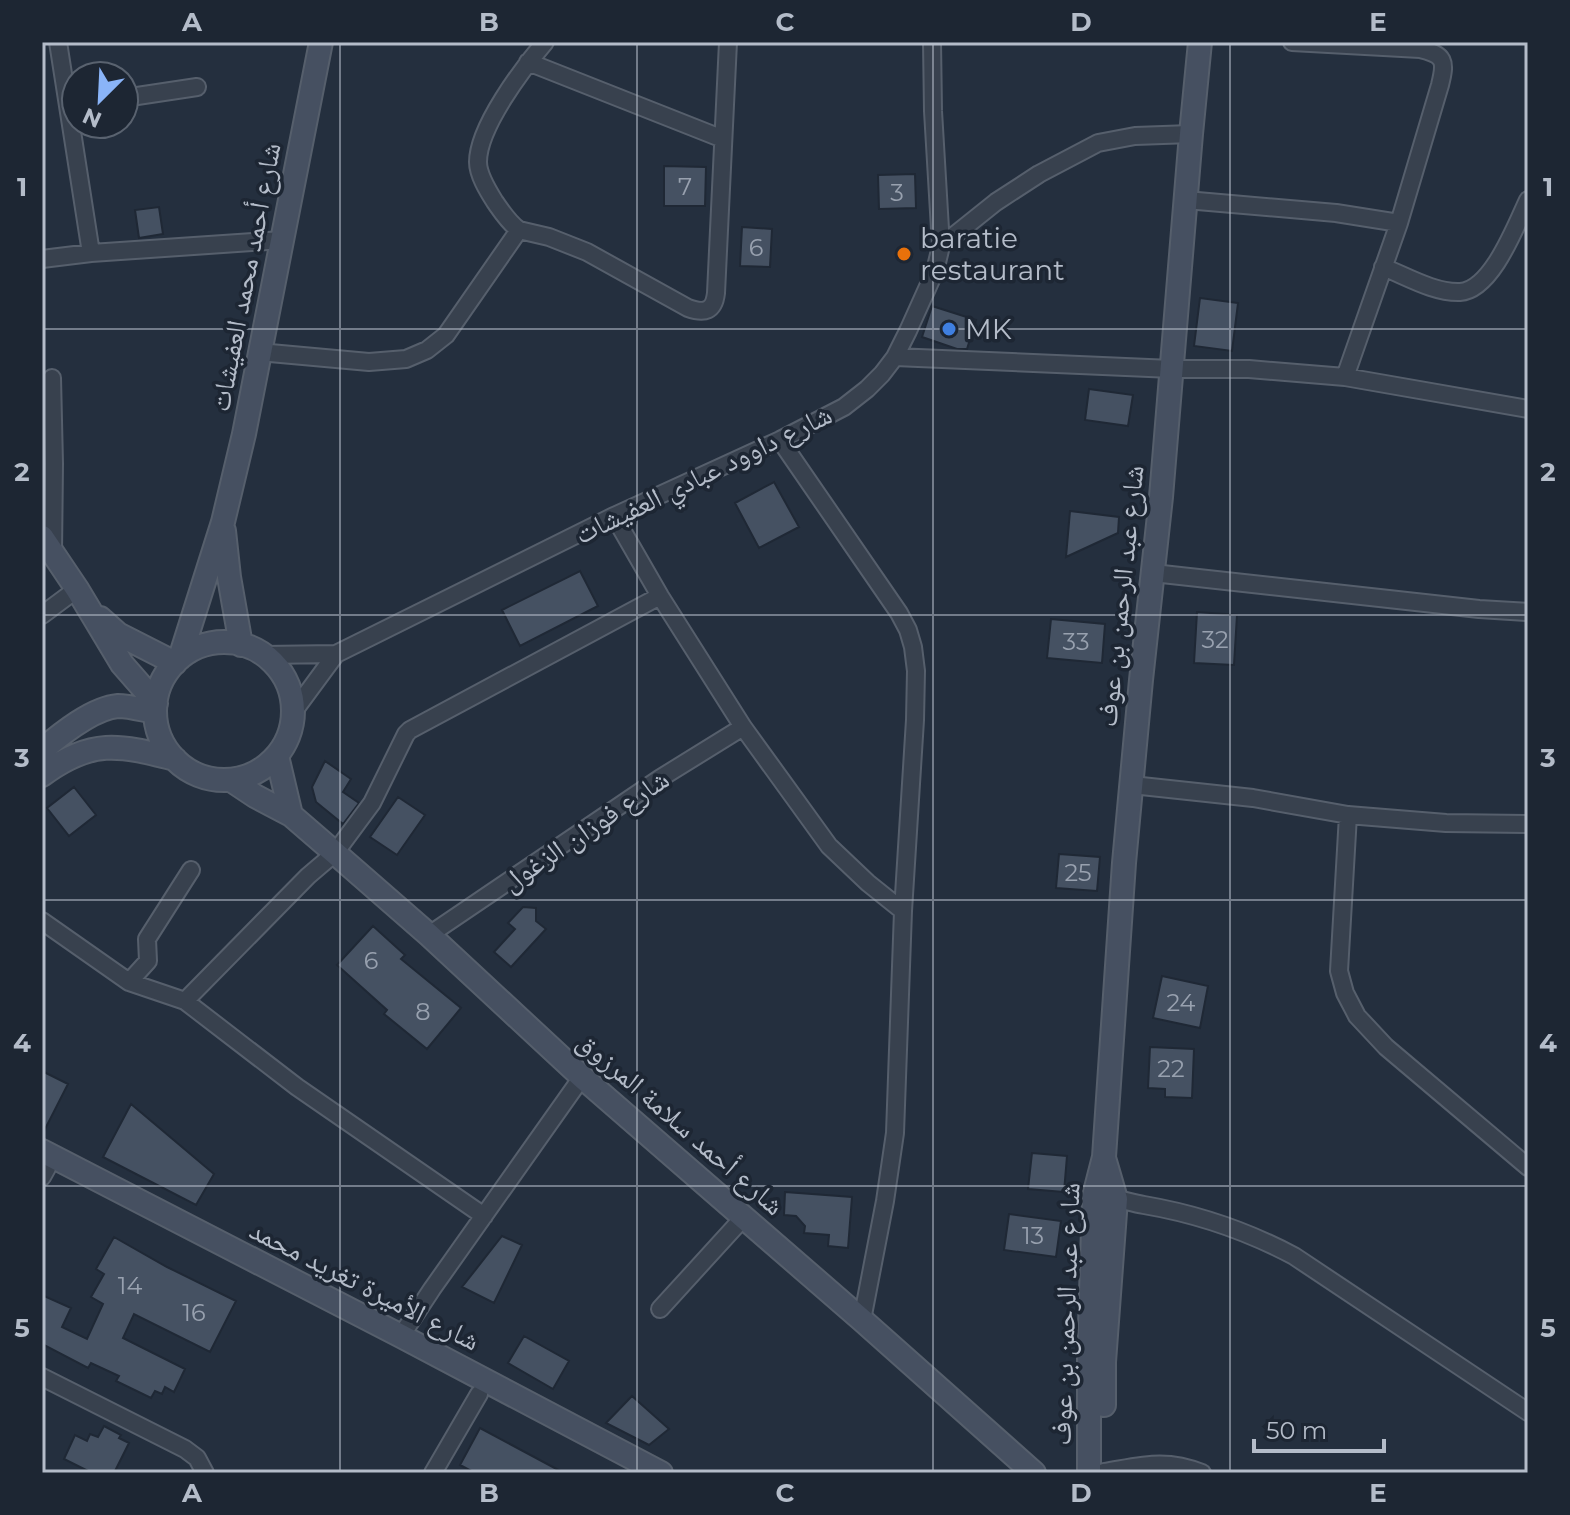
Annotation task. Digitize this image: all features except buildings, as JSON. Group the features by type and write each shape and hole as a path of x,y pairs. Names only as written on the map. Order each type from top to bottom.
{"street":[{"name":"شارع أحمد محمد العفيشات","path":"177,661 223,522 244,434 321,42"},
{"path":"545,42 528,62 485,132 477,165 490,194 511,225 519,230 563,241 698,311 708,310 715,303 728,42"},
{"name":"شارع داوود عبادي العفيشات","path":"264,655 336,654 614,516 780,440 844,407 867,389 895,357 935,271 941,246 932,42"},
{"name":"شارع عبد الرحمن بن عوف","path":"1099,1473 1089,1359 1105,1197 1104,1157 1124,863 1200,42"},
{"path":"1292,42 1420,49 1434,53 1444,62 1399,223 1345,377"},
{"path":"528,62 723,139"},
{"path":"140,96 197,87"},
{"path":"941,246 996,202 1039,174 1098,143 1135,136 1191,134"},
{"path":"77,140 91,253"},
{"path":"1186,200 1336,213 1399,223"},
{"path":"1383,267 1440,288 1462,292 1471,290 1492,270 1528,200"},
{"path":"259,352 369,362 406,359 427,350 446,335 519,230"},
{"path":"42,259 282,240"},
{"path":"895,357 1172,369 1249,369 1345,377 1528,409"},
{"path":"52,378 54,464 48,545 122,664 156,707"},
{"path":"780,440 899,613 913,647 916,671 895,1133 862,1320"},
{"path":"614,516 660,596 743,727 829,846 903,911"},
{"name":"شارع أحمد محمد العفيشات","path":"223,522 241,645"},
{"path":"1153,573 1528,612"},
{"path":"42,615 77,589"},
{"path":"185,1001 308,876 335,853 372,803 410,730 660,596"},
{"path":"90,609 118,634 177,661"},
{"path":"215,643 241,645 264,655 283,675 294,711 291,730 277,756 261,770 231,780 216,780 187,769 175,759 161,737 156,707 159,689 166,675 177,661 191,651 215,643"},
{"name":"شارع داوود عبادي العفيشات","path":"294,711 336,654"},
{"path":"42,750 80,722 103,710 116,706 156,707"},
{"name":"شارع فوزان الزغول","path":"429,935 659,779 743,727"},
{"path":"42,775 86,751 103,748 132,748 175,759"},
{"path":"277,756 291,815"},
{"name":"شارع أحمد سلامة المرزوق","path":"231,780 291,815 429,935 582,1077 1034,1473"},
{"path":"1132,785 1253,798 1348,815 1446,823 1528,824"},
{"path":"1348,815 1339,971 1345,993 1357,1016 1386,1047 1528,1167"},
{"path":"129,982 148,961 147,939 191,870"},
{"path":"42,921 129,982 185,1001 297,1087 484,1216"},
{"path":"401,1336 582,1077"},
{"name":"شارع الأميرة تغريد محمد","path":"43,1165 401,1336 661,1473"},
{"name":"شارع الأميرة تغريد محمد","path":"43,1165 629,1473"},
{"path":"1105,1197 1162,1207 1264,1240 1294,1256 1528,1412"},
{"path":"660,1309 743,1218"},
{"path":"42,1377 185,1449 197,1458 205,1473"},
{"path":"433,1473 479,1394"},
{"path":"1099,1473 1165,1463 1202,1473"}],"place":[{"name":"baratie restaurant","path":"904,254"},
{"name":"MK","path":"949,329"}]}
